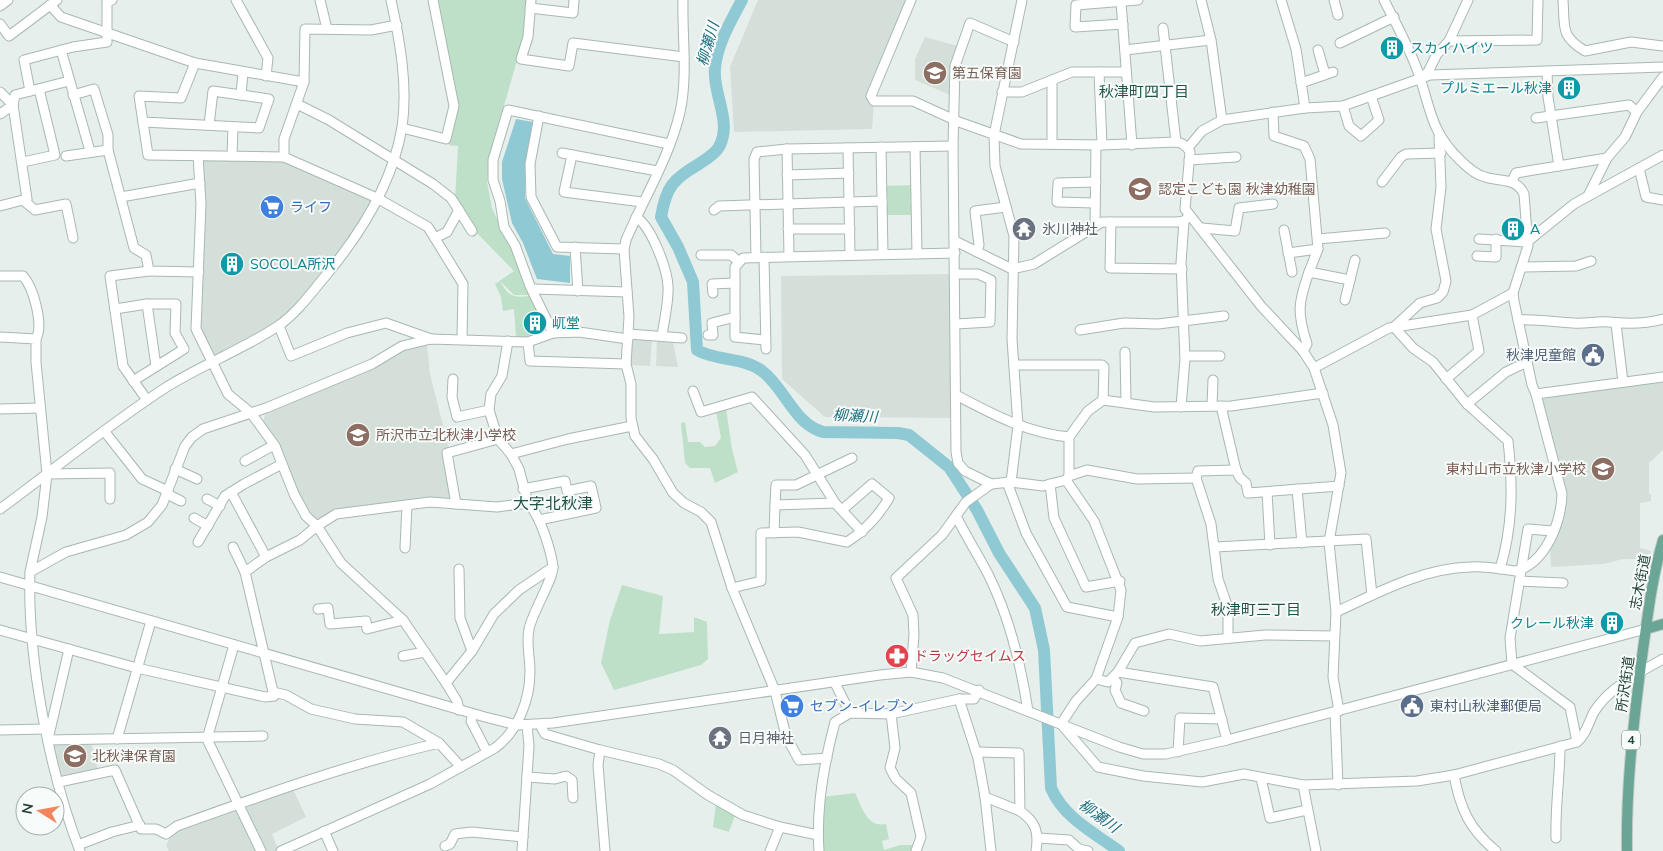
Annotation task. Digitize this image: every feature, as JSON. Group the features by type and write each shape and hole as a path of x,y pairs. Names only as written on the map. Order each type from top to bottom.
{"main road":[{"name":"志木街道","path":"1646,629 1654,577 1663,540"},
{"path":"1646,629 1663,624"},
{"name":"所沢街道","path":"1627,851 1628,775 1646,629"}],"street":[{"path":"0,6 8,0"},
{"path":"23,162 55,155 24,60 60,50 107,42 107,2 112,0"},
{"path":"236,0 268,58 266,76"},
{"path":"320,0 327,29"},
{"path":"0,509 166,387 212,364 278,326 298,308 340,259 366,220 377,198 393,159 402,128 404,101 402,63 397,25 391,0"},
{"path":"402,128 446,138 454,106 432,0"},
{"path":"574,0 573,13 530,4 528,37 521,59 569,66 573,42 684,57"},
{"path":"683,0 684,57 680,112 669,144 642,202 624,249 628,336 626,364 631,384 632,426 638,441 653,459 673,493 701,512 711,522 732,588 775,691 786,736 798,760 827,758"},
{"path":"912,0 873,90 872,99 913,101 994,135 1022,144 1132,145 1176,142 1183,143 1188,148 1189,160 1185,209 1187,219 1182,269 1185,356 1182,407"},
{"path":"1022,0 994,135 995,166 1014,236 1012,269 1014,365 1018,426 1009,482 1026,533 1067,607 1118,617"},
{"path":"1123,24 1075,27 1076,5 1138,0"},
{"path":"1201,0 1211,40 1222,120"},
{"path":"1282,0 1296,49 1304,108"},
{"path":"1384,0 1394,17 1419,78 1439,137 1441,187 1436,230 1446,282 1443,292 1438,298 1420,303 1394,328"},
{"path":"1419,78 1428,72 1436,54 1449,40 1468,0"},
{"path":"1449,40 1537,40 1538,0"},
{"path":"1563,0 1566,33 1569,40 1585,50 1632,42 1663,46"},
{"path":"0,24 9,36 54,2 61,17 195,63 304,82"},
{"path":"1122,2 1132,145"},
{"path":"1340,43 1394,17"},
{"path":"1014,42 970,23 955,66 953,146 958,463 965,471 991,484 1009,482 1043,486 1088,470 1137,479 1196,478"},
{"path":"284,157 284,139 304,82 305,29 371,30 397,25"},
{"path":"1163,28 1176,142"},
{"path":"1125,50 1211,40"},
{"path":"60,50 90,151"},
{"path":"1301,83 1329,73 1318,50"},
{"path":"195,63 181,98 139,96 148,155 284,157 377,198 428,227 463,284 462,339"},
{"path":"1188,148 1202,131 1222,120 1304,108 1343,106 1430,75 1663,67"},
{"path":"241,95 243,72"},
{"path":"1002,92 1022,92 1072,72 1126,72"},
{"path":"1095,226 1099,145 1099,72"},
{"path":"1547,72 1551,116 1559,166"},
{"path":"1588,196 1607,158 1663,77"},
{"path":"1052,80 1052,144"},
{"path":"0,206 27,199 13,105 16,94 69,81"},
{"path":"73,95 94,89 108,135 108,150 134,248 146,255 149,271"},
{"path":"143,122 260,128 269,99 213,91 209,125"},
{"path":"0,92 13,105"},
{"path":"1343,106 1349,126 1361,136 1379,120 1371,96"},
{"path":"297,104 393,159 451,198 472,231"},
{"path":"0,114 13,105"},
{"path":"1536,118 1629,106 1637,112"},
{"path":"553,333 515,245 504,227 500,200 493,180 493,160 508,110 669,144"},
{"path":"1273,112 1274,136 1304,146 1310,159 1318,249 1299,307 1299,320 1307,344 1303,351"},
{"path":"539,116 530,164 531,197 557,247 624,249"},
{"path":"232,156 233,126"},
{"path":"1336,612 1404,582 1442,571 1469,567 1521,570 1535,560 1548,544 1562,507 1562,494 1532,385 1513,293 1528,242 1524,194 1521,188 1512,181 1480,175 1460,160 1439,137"},
{"path":"916,146 917,254"},
{"path":"953,146 761,150 755,156 755,204 760,257 765,345 735,337 735,267 738,261 743,258 760,257 789,256 955,253"},
{"path":"881,147 883,254"},
{"path":"848,148 850,255"},
{"path":"787,149 789,256"},
{"path":"66,156 90,151 108,150"},
{"path":"562,153 657,171"},
{"path":"1382,182 1401,157 1406,154 1441,153"},
{"path":"572,155 564,192 642,202"},
{"path":"1479,239 1528,242 1567,209 1663,155"},
{"path":"198,156 200,183 199,272 196,329 212,364 228,394 251,413 274,445 306,516 317,526 341,563 403,620 446,683 457,701 459,710"},
{"path":"1189,160 1236,157"},
{"path":"1512,181 1516,173 1607,158"},
{"path":"1639,168 1646,197 1663,200"},
{"path":"787,175 849,173"},
{"path":"1095,203 1058,202 1058,183 1096,182"},
{"path":"121,197 200,183"},
{"path":"24,201 35,210 66,204 73,238"},
{"path":"714,210 719,206 755,204 882,201"},
{"path":"1202,228 1235,231 1240,208 1273,204"},
{"path":"977,252 979,245 975,211 1006,207"},
{"path":"435,238 447,232 459,210"},
{"path":"636,217 646,224 665,270 668,287 662,336"},
{"path":"955,241 1012,269 1034,264 1102,222 1187,219 1202,228 1261,306 1303,351 1314,368 1323,393 1340,460 1341,473 1330,542 1336,612 1333,677 1337,711 1338,785"},
{"path":"1111,222 1110,268 1182,269"},
{"path":"788,229 850,229"},
{"path":"1284,230 1292,272"},
{"path":"1318,239 1385,233"},
{"path":"1477,256 1496,257 1496,240"},
{"path":"575,247 578,291"},
{"path":"1288,253 1318,249"},
{"path":"701,254 731,255 738,261"},
{"path":"1345,300 1355,260"},
{"path":"1522,267 1576,266 1591,261"},
{"path":"147,400 122,366 110,276 149,271 199,272"},
{"path":"1309,272 1350,280"},
{"path":"955,274 978,274 991,280 990,322 956,324"},
{"path":"0,276 23,276 29,282 38,315 38,335 36,338 40,408 47,474 42,517 30,572 29,586 33,638 45,729 58,782 79,848 112,832 140,825"},
{"path":"713,293 712,284 735,283"},
{"path":"533,289 627,292"},
{"path":"1314,368 1368,338 1394,328 1472,315 1513,293"},
{"path":"115,309 147,304 176,304 175,333 184,349 133,381"},
{"path":"147,304 156,366"},
{"path":"1446,379 1479,351 1472,315"},
{"path":"1080,330 1124,323 1158,324 1184,319 1224,316"},
{"path":"708,335 713,335 712,323 735,317"},
{"path":"1518,320 1541,318 1574,323 1616,324 1648,323 1663,319"},
{"path":"278,326 291,356 348,333 386,323 431,339"},
{"path":"1616,324 1623,382"},
{"path":"1394,328 1413,348 1433,362 1467,404 1508,441 1512,509 1508,542 1500,569"},
{"path":"30,572 66,552 136,531 156,514 167,493 185,446 192,437 217,423 251,413 372,364 402,346 431,339 528,342 553,333 579,332 682,338"},
{"path":"0,337 36,338"},
{"path":"281,851 430,784 461,767 503,742 521,716 530,674 529,629 535,607 552,575 553,567 539,520 528,503 523,489 519,469 511,454 498,439 490,410 491,394 502,376 508,341"},
{"path":"528,342 530,361 626,364"},
{"path":"1125,352 1126,402"},
{"path":"1185,356 1220,356"},
{"path":"1467,404 1506,372 1527,362"},
{"path":"1014,365 1102,365 1104,367 1103,400"},
{"path":"1536,394 1663,377"},
{"path":"453,378 452,397 457,417 490,410"},
{"path":"1212,406 1213,380"},
{"path":"693,392 701,412 752,397 806,455 835,503 862,532"},
{"path":"1060,724 1076,701 1096,679 1118,617 1122,590 1120,581 1094,521 1068,478 1069,437 1088,411 1103,400 1154,407 1221,406 1262,403 1323,393"},
{"path":"956,395 1018,426 1050,435 1069,437"},
{"path":"1221,406 1236,470 1240,478 1246,483 1248,494 1339,486"},
{"path":"0,409 40,408"},
{"path":"511,454 568,439 632,426"},
{"path":"106,432 142,479 181,501"},
{"path":"456,504 447,453 498,439"},
{"path":"245,461 274,445"},
{"path":"774,533 776,485 796,485 852,458"},
{"path":"198,542 231,492 282,464"},
{"path":"175,469 196,479"},
{"path":"1228,637 1228,608 1218,579 1211,524 1196,478 1198,471 1236,470"},
{"path":"47,474 110,473 110,499"},
{"path":"523,489 565,481 567,491 592,486 596,508 539,520"},
{"path":"732,588 761,581 761,533 798,532 846,542 862,532 878,517 890,498 872,484 842,510"},
{"path":"911,672 914,635 912,615 896,578 942,535 966,502 991,484"},
{"path":"1050,484 1054,518 1086,587 1120,581"},
{"path":"1297,489 1302,543"},
{"path":"231,492 266,557"},
{"path":"1267,492 1270,545"},
{"path":"207,499 220,506"},
{"path":"245,572 266,557 300,540 336,514 430,502 497,507 528,503"},
{"path":"775,505 835,503"},
{"path":"406,548 407,505"},
{"path":"956,516 988,575 1008,627 1021,666 1030,712"},
{"path":"194,518 208,526"},
{"path":"1553,531 1528,529 1510,638 1512,664 1570,707 1577,742"},
{"path":"1215,548 1366,540 1372,596"},
{"path":"0,630 137,668 265,697 274,696 266,654 245,572 233,547"},
{"path":"446,683 472,651 494,614 519,590 553,567"},
{"path":"459,569 460,618 472,651"},
{"path":"0,577 473,714 517,724 540,725 911,672 944,678 979,690 1131,751 1155,755 1178,752 1227,740 1646,629"},
{"path":"1520,581 1563,584"},
{"path":"318,609 328,608 330,624 366,622 367,629 403,620"},
{"path":"117,739 151,621"},
{"path":"1096,679 1108,682 1115,675 1135,643 1145,638 1169,634 1200,641 1265,635 1334,636"},
{"path":"234,645 207,739 261,851"},
{"path":"48,740 69,649"},
{"path":"403,656 425,652"},
{"path":"1060,724 1098,767 1144,776 1202,782 1244,774 1303,785 1417,781 1454,775 1577,742 1595,711 1606,697 1663,659"},
{"path":"1115,675 1115,690 1122,703 1144,711"},
{"path":"1115,675 1213,687 1227,740"},
{"path":"835,683 850,713"},
{"path":"819,851 818,835 827,758 835,722 850,713 890,714 959,699 974,699 979,690"},
{"path":"273,692 286,695 311,709 354,718 404,722 439,743 461,767"},
{"path":"959,699 976,752 985,797 991,851"},
{"path":"473,714 471,721 487,752"},
{"path":"890,714 895,748 890,768 896,779 911,792 920,836 916,851"},
{"path":"1178,752 1180,718 1222,719"},
{"path":"522,851 527,777 527,725"},
{"path":"540,725 546,734 665,766 743,815 780,827 818,835"},
{"path":"0,730 45,729"},
{"path":"48,740 207,739 263,736"},
{"path":"58,782 115,770 141,829 156,829 166,834 177,826 370,759 439,743"},
{"path":"1556,838 1555,807 1560,776 1560,746"},
{"path":"600,750 598,765 605,851"},
{"path":"976,752 1019,753 1020,811"},
{"path":"1454,775 1459,802 1465,815 1472,827 1496,851"},
{"path":"527,777 555,779 566,776 572,780 573,798"},
{"path":"1261,778 1270,818 1307,810"},
{"path":"1303,785 1316,851"},
{"path":"985,797 1020,811 1032,820 1038,838 1036,851"},
{"path":"770,851 780,827"},
{"path":"324,831 333,851"},
{"path":"445,846 450,844 456,834 472,832 523,837"},
{"path":"1038,838 1069,840 1082,850"}],"shaded area":[{"path":"758,0 911,0 871,96 874,101 872,129 734,132 730,67"},
{"name":"第五保育園","path":"925,37 961,47 955,97 915,80 915,59"},
{"name":"SOCOLA所沢","path":"198,156 284,157 377,198 354,239 279,326 212,363 196,329"},
{"path":"955,274 956,418 825,417 782,379 781,276"},
{"path":"631,339 652,340 650,366 630,365"},
{"path":"657,340 673,341 678,367 656,366"},
{"name":"所沢市立北秋津小学校","path":"427,345 430,374 449,449 454,500 315,520 309,516 262,425 265,415 402,349"},
{"name":"東村山市立秋津小学校","path":"1663,380 1663,450 1649,463 1649,494 1651,494 1651,501 1640,503 1640,548 1651,551 1649,559 1623,559 1603,564 1551,567 1550,548 1564,509 1541,398"},
{"name":"北秋津保育園","path":"53,743 91,743 98,770 59,776"},
{"path":"291,785 306,817 272,834 279,851 169,851 166,846 171,835 182,828"}],"green space":[{"path":"429,0 527,0 522,43 489,158 487,182 492,208 533,295 514,295 500,281 511,295 519,297 529,296 547,330 525,338 516,337 514,309 503,311 501,297 495,284 514,271 474,230 455,199 458,146 449,145 458,108"},
{"path":"913,185 910,202 913,205 914,215 885,215 884,207 888,204 888,198 884,196 884,186"},
{"path":"726,408 732,449 738,472 715,483 710,468 690,468 685,463 681,423 685,422 688,442 700,442 705,447 715,446 721,438 716,411"},
{"path":"622,585 663,596 659,634 694,632 694,617 707,622 708,659 701,665 614,690 601,663 610,620"},
{"path":"855,793 870,820 874,823 886,824 889,839 882,841 884,850 900,845 919,845 916,851 819,851 822,797"},
{"path":"716,804 735,815 729,832 713,827"}],"water":[{"path":"516,119 533,122 525,166 525,198 553,254 570,256 570,283 537,279 523,243 512,223 502,179 502,162"}],"waterway":[{"name":"柳瀬川","path":"742,0 729,24 716,59 715,78 723,118 723,137 715,152 683,174 672,185 665,198 661,217 678,247 693,282 697,350 712,356 747,363 762,371 770,378 797,414 813,428 823,432 898,433 909,435 949,467 977,510 999,553 1035,608 1044,650 1051,788 1063,808 1071,816 1089,831 1119,851"}],"place":[{"name":"スカイハイツ","path":"1392,48"},
{"name":"第五保育園","path":"935,73"},
{"name":"プルミエール秋津","path":"1569,88"},
{"name":"認定こども園 秋津幼稚園","path":"1140,189"},
{"name":"ライフ","path":"272,207"},
{"name":"氷川神社","path":"1024,229"},
{"name":"A","path":"1513,229"},
{"name":"SOCOLA所沢","path":"232,264"},
{"name":"屼堂","path":"535,323"},
{"name":"秋津児童館","path":"1593,355"},
{"name":"所沢市立北秋津小学校","path":"358,435"},
{"name":"東村山市立秋津小学校","path":"1603,469"},
{"name":"クレール秋津","path":"1612,623"},
{"name":"ドラッグセイムス","path":"897,656"},
{"name":"セブン-イレブン","path":"792,706"},
{"name":"東村山秋津郵便局","path":"1412,706"},
{"name":"日月神社","path":"720,738"},
{"name":"北秋津保育園","path":"75,756"}],"district":[{"name":"秋津町四丁目","path":"1144,92"},
{"name":"大字北秋津","path":"553,503"},
{"name":"秋津町三丁目","path":"1256,610"}]}
